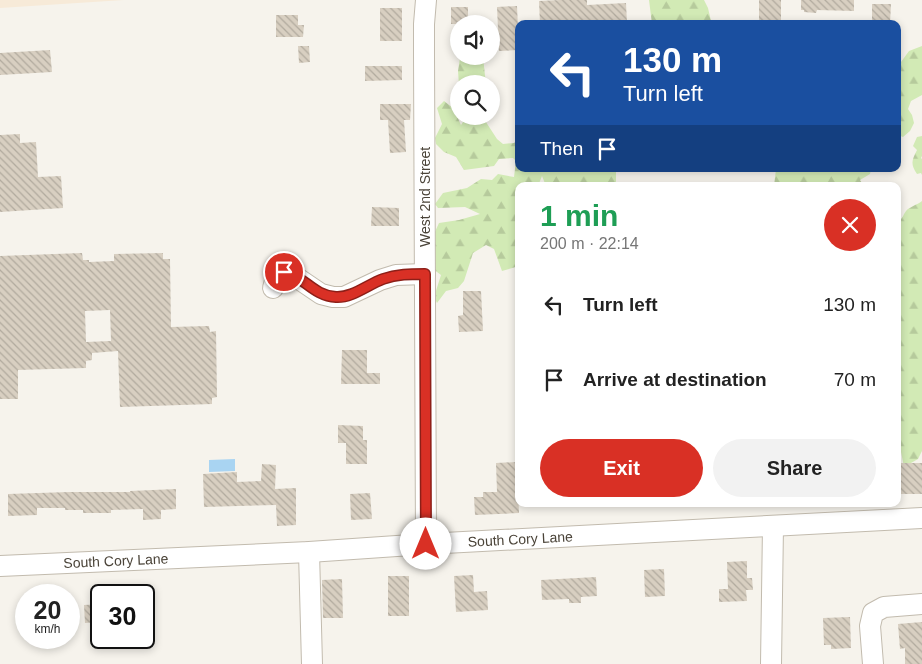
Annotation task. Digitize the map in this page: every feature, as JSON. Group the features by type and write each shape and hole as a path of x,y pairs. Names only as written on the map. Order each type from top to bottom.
{"street":[{"name":"West 2nd Street","path":"426,0 424,39 426,544"},
{"path":"273,288 278,274 284,272 290,273 321,294 344,297 380,280 396,275 425,274"},
{"name":"South Cory Lane","path":"0,566 309,552 426,544 922,518"},
{"path":"771,664 773,526"},
{"path":"309,552 312,664"},
{"path":"873,664 870,626 873,613 884,607 922,604"}],"shaded area":[{"path":"0,0 124,0 0,8"}],"green space":[{"path":"649,0 704,0 711,20 652,20"},
{"path":"922,46 922,95 911,101 908,109 914,123 910,131 903,137 901,136 901,62 909,51"},
{"path":"459,65 484,65 485,75 458,75"},
{"path":"444,101 450,106 450,125 488,125 497,139 503,144 515,142 515,160 513,158 499,159 494,166 464,170 456,157 444,152 436,144 435,138 442,124 437,108"},
{"path":"922,136 922,175 921,173 917,174 912,162 917,150 913,146 917,137"},
{"path":"515,169 515,172 616,172 616,182 544,182 542,176 540,182 515,182 515,267 502,271 494,249 486,245 473,253 464,281 458,288 446,291 437,303 434,297 441,275 433,269 433,236 439,223 480,214 465,207 438,208 435,204 443,193 467,188 481,179 492,180 498,174 514,177"},
{"path":"776,172 870,172 860,180 861,182 774,182"},
{"path":"922,201 922,451 918,459 904,467 901,452 901,219 907,210"}],"water":[{"path":"235,459 235,471 209,472 209,460"}],"building":[{"path":"587,0 587,5 626,3 627,20 540,20 539,1"},
{"path":"759,0 781,0 781,20 759,20"},
{"path":"801,0 854,0 854,11 817,10 816,13 804,12 804,10 801,10"},
{"path":"872,4 891,4 890,20 872,20"},
{"path":"517,6 515,50 500,51 500,15 497,15 497,7"},
{"path":"451,7 468,7 468,15 451,15"},
{"path":"380,8 402,8 402,41 380,41"},
{"path":"276,15 298,15 298,25 304,25 303,37 276,37"},
{"path":"298,46 309,46 310,62 299,63"},
{"path":"50,50 52,72 0,75 0,53"},
{"path":"365,66 402,66 402,80 365,81"},
{"path":"380,104 411,104 410,120 404,120 406,152 390,153 388,120 380,120"},
{"path":"20,134 20,143 36,142 38,177 61,176 63,208 0,212 0,135"},
{"path":"372,207 399,208 399,226 371,226"},
{"path":"82,253 83,260 89,260 89,262 114,261 114,254 163,253 163,259 170,259 171,327 209,326 210,332 216,331 217,397 212,398 212,404 120,407 118,351 92,353 92,360 86,361 86,368 18,370 18,399 0,399 0,256","holes":["110,310 111,341 86,342 85,311"]},
{"path":"463,291 481,291 483,331 459,332 458,316 463,315"},
{"path":"342,350 367,350 367,373 380,373 380,384 341,384"},
{"path":"338,425 363,426 363,440 367,440 367,464 346,464 346,443 338,443"},
{"path":"515,462 515,507 519,507 519,513 475,515 474,497 483,497 483,492 497,492 496,463"},
{"path":"901,463 922,463 922,494 901,494"},
{"path":"262,464 276,465 275,489 296,488 296,525 277,526 276,505 204,507 203,474 237,472 237,482 261,481"},
{"path":"176,489 176,509 161,510 161,519 143,520 143,509 111,510 111,513 83,513 83,510 65,510 65,508 37,508 37,515 8,516 8,494 130,492"},
{"path":"370,493 372,519 351,520 350,494"},
{"path":"747,561 747,578 752,578 753,590 746,590 747,601 719,602 719,589 728,589 727,562"},
{"path":"664,569 665,596 645,597 644,570"},
{"path":"473,575 474,592 487,591 488,610 456,612 454,576"},
{"path":"388,576 409,576 409,616 388,616"},
{"path":"596,577 597,596 581,597 581,603 569,603 569,599 542,600 541,580"},
{"path":"342,579 343,618 323,618 322,580"},
{"path":"84,605 90,605 90,623 85,623"},
{"path":"850,617 851,648 831,649 831,645 824,645 823,618"},
{"path":"922,622 922,664 905,664 905,648 900,649 898,624"}],"route":[{"path":"284,272 290,273 321,294 333,297 344,297 380,280 396,275 425,274 426,544"}]}
